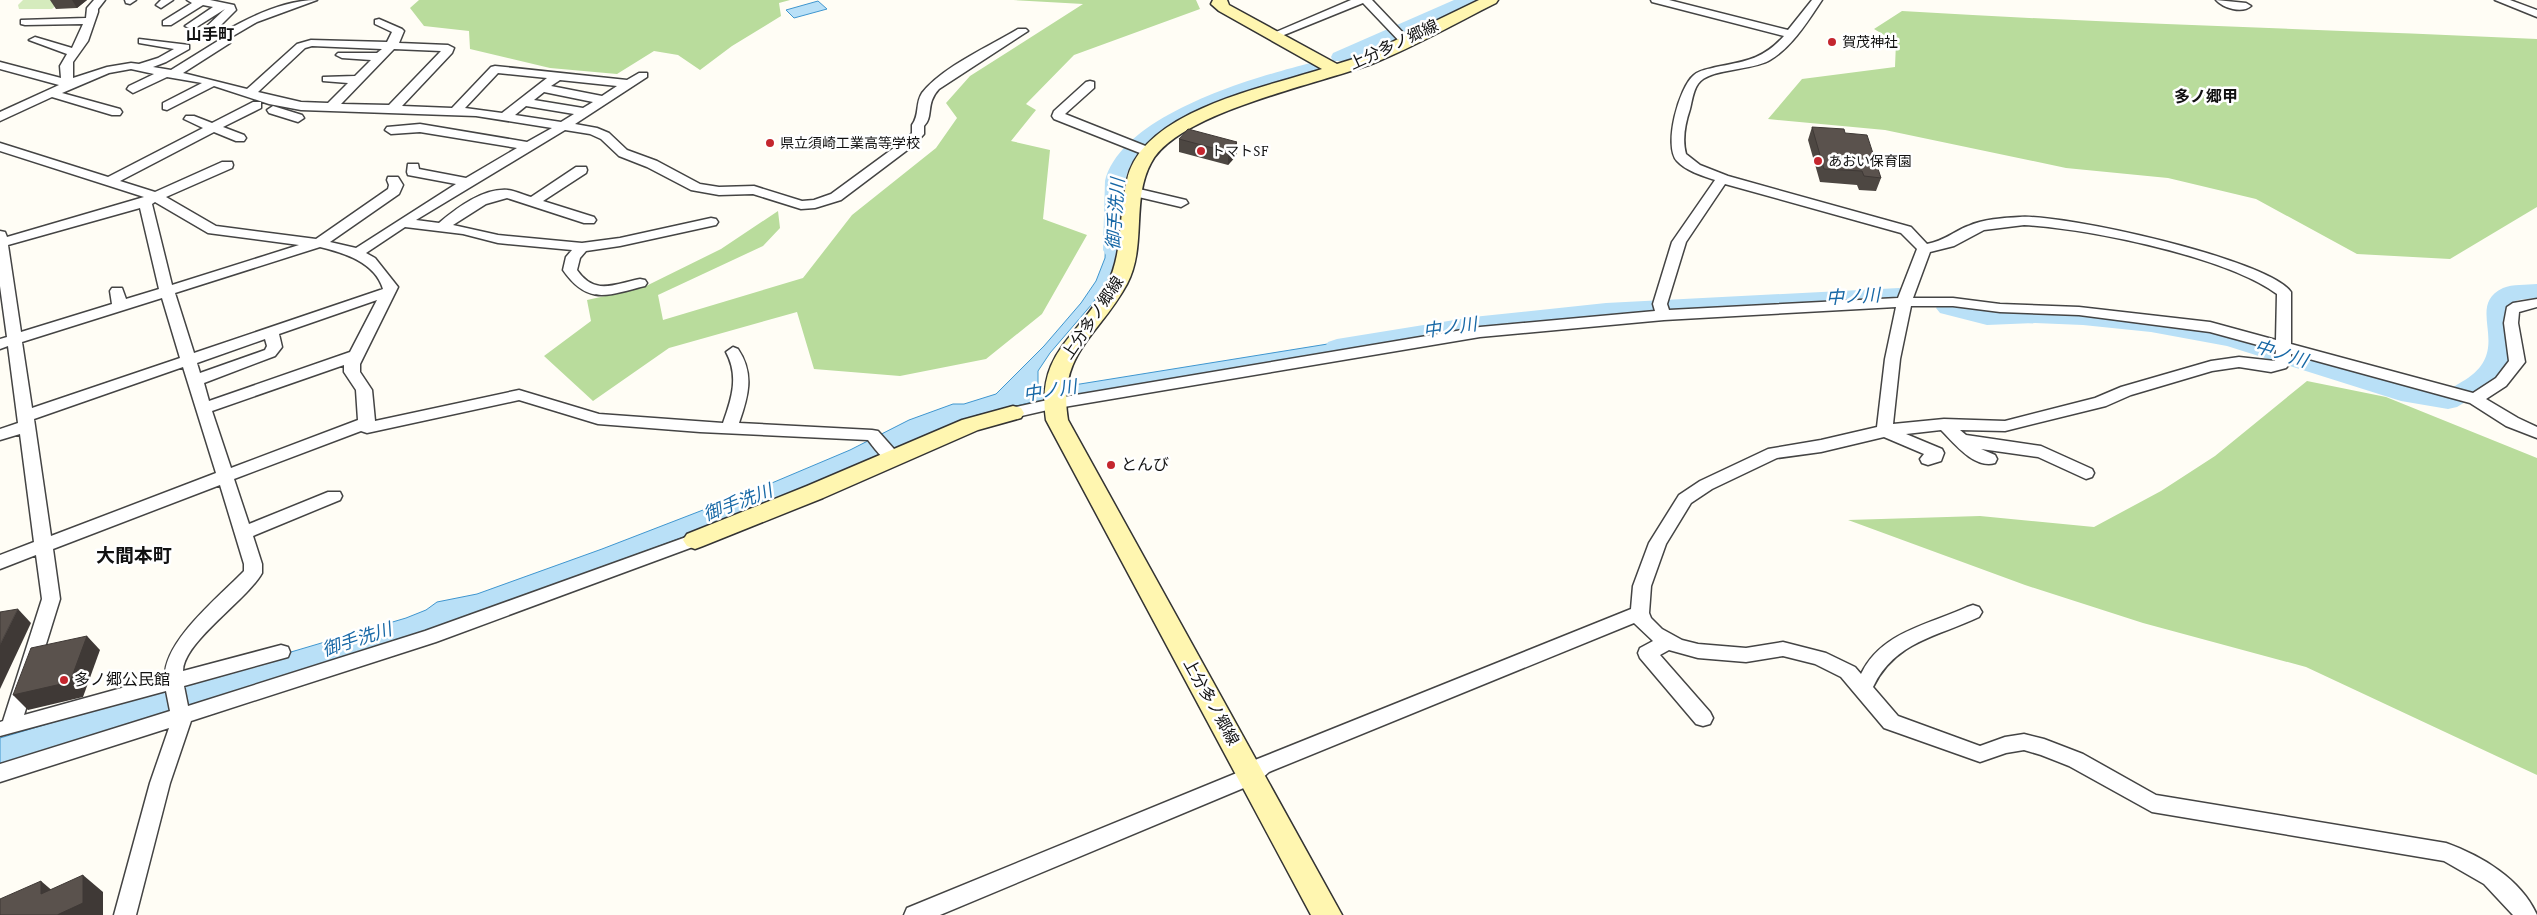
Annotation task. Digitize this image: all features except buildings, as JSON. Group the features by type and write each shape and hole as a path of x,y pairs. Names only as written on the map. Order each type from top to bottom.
{"main road":[{"path":"1220,0 1219,4 1224,8 1336,70"},
{"name":"上分多ノ郷線","path":"1327,915 1080,465 1057,420 1054,395 1058,374 1074,343 1111,294 1124,271 1131,243 1135,192 1145,150 1175,129 1208,112 1369,59 1400,37 1491,0"},
{"path":"694,540 815,492 891,455 970,425 1014,412"}],"street":[{"path":"68,84 65,67 72,52 79,46 90,21 93,12 92,8 100,0"},
{"path":"133,89 169,74 226,40 228,34 254,20 293,11 312,0"},
{"path":"1275,35 1360,0"},
{"path":"1366,0 1400,37"},
{"path":"1656,0 1790,34"},
{"path":"1817,0 1790,34 1765,59 1700,75 1691,86 1680,122 1678,149 1681,156 1687,163 1723,178 1900,228 1911,233 1924,249"},
{"path":"2221,0 2230,5 2246,6"},
{"path":"2500,0 2537,14"},
{"path":"167,23 197,1 223,6 231,10 210,29 228,34"},
{"path":"192,26 223,6"},
{"path":"25,22 90,21"},
{"path":"330,108 360,80 392,45 398,31 379,22"},
{"path":"0,118 68,84 107,70 143,66 284,104 330,108 479,112 600,133 623,153 652,164 701,188 720,191 754,190 792,203 814,204 827,201 842,193 910,142 918,134 918,125 923,120 923,105 928,94 945,80 1022,31"},
{"path":"35,40 72,52"},
{"path":"143,41 185,47 168,58 143,66"},
{"path":"248,94 305,44 444,47 448,50 391,110"},
{"path":"342,55 382,57"},
{"path":"0,65 68,84"},
{"path":"455,112 495,68 629,84"},
{"path":"357,253 468,182 562,127 643,75"},
{"path":"504,117 526,102 557,76"},
{"path":"328,79 360,80"},
{"path":"210,84 257,105 298,118"},
{"path":"167,106 210,84"},
{"path":"1090,85 1058,116 1145,150"},
{"path":"543,88 604,100"},
{"path":"50,93 116,112"},
{"path":"526,102 585,112"},
{"path":"0,105 16,110"},
{"path":"109,182 257,105"},
{"path":"190,119 240,138"},
{"path":"391,130 420,128 529,146"},
{"path":"0,147 109,182 150,199 212,230 319,243 357,253 377,268 390,284 390,291 355,356 352,372 364,390 367,428 519,395 598,419 729,428 872,434 891,455"},
{"path":"5,728 50,607 51,599 26,421 7,342 0,240 150,199 227,165"},
{"path":"413,167 413,172 468,182"},
{"path":"532,202 581,170"},
{"path":"1662,310 1679,242 1723,178"},
{"path":"7,342 319,243 394,191 396,185 393,180"},
{"path":"1135,192 1181,203"},
{"path":"442,227 470,206 495,196 508,194 589,220"},
{"path":"125,915 160,783 181,721 174,664 178,654 253,573 253,564 244,533 168,292 150,199"},
{"path":"1924,249 1948,244 1975,228 2025,221 2057,223 2117,234 2246,270 2277,285 2286,296 2284,351 2281,364 2277,366 2239,362 2212,366 2126,391 2090,405 2005,426 1944,424 1885,431 1821,446 1774,453 1692,492 1678,508 1658,543 1646,570 1642,586 1640,613 1643,622 1656,634 1669,642 1698,651 1746,655 1784,649 1796,651 1833,664 1848,672 1891,722 1980,754 2005,745 2024,742 2067,756 2152,803 2446,852 2464,859 2487,873 2515,898 2526,915"},
{"path":"404,223 464,230 498,239 582,247 613,243 711,222"},
{"path":"582,247 573,257 570,270 585,289 596,292 640,283"},
{"path":"1885,431 1887,392 1905,302 1924,249"},
{"path":"117,291 120,306"},
{"path":"0,435 26,421 189,360 390,291"},
{"path":"1014,412 1054,395 1480,332 1662,310 1953,302 2000,308 2144,318 2210,327 2284,351 2465,396 2512,422 2537,433"},
{"path":"2465,396 2501,382 2517,362 2510,315 2512,310 2518,306 2537,303"},
{"path":"197,380 270,353 275,348 271,333"},
{"path":"729,428 741,393 743,371 733,352"},
{"path":"205,408 355,356"},
{"path":"0,562 368,422"},
{"path":"1944,424 1976,453 1989,459"},
{"path":"1885,431 1936,453 1935,457 1928,459"},
{"path":"1961,440 2041,452 2086,473"},
{"path":"244,533 334,496"},
{"path":"0,773 181,712 430,637 694,540"},
{"path":"1863,688 1870,670 1877,659 1891,647 1903,640 1973,612"},
{"path":"915,915 1251,776 1262,766 1640,613"},
{"path":"1669,642 1647,653 1703,718"},
{"path":"5,728 175,684 281,652"}],"green space":[{"path":"23,0 63,0 52,9 19,9 18,5"},
{"path":"419,0 790,0 779,3 781,16 732,46 700,70 678,55 654,51 617,74 550,68 470,49 469,31 424,26 410,8"},
{"path":"1013,0 1196,0 1200,9 1074,55 1026,104 1036,110 1011,141 1050,150 1043,219 1087,235 1042,314 986,359 900,376 814,369 797,312 669,348 593,401 544,356 591,321 587,300 642,288 721,249 778,211 780,228 763,246 658,295 663,320 803,278 852,215 936,148 957,118 946,103 970,76 1083,4"},
{"path":"1902,11 2537,39 2537,207 2450,259 2357,254 2256,199 2168,178 2066,168 1885,130 1768,119 1802,79 1895,67 1896,42 1874,29"},
{"path":"2307,381 2386,397 2537,458 2537,775 2306,667 2143,623 2025,585 1848,520 1980,516 2094,527 2161,491 2215,456"}],"water":[{"path":"818,1 827,9 794,18 786,10"},
{"path":"1121,213 1121,241 1113,273 1092,304 1050,353 1038,371 1038,389 1080,384 1371,337 1374,345 1033,402 977,415 689,535 434,629 0,764 0,738 406,618 426,610 437,602 477,594 602,549 760,488 850,450 909,420 953,404 964,404 996,394 1044,346 1081,303 1096,281 1105,258 1107,214"}],"waterway":[{"name":"御手洗川","path":"1340,57 1469,0"},
{"name":"御手洗川","path":"1114,250 1114,190 1117,173 1129,153 1148,135 1202,106 1232,94 1311,69"},
{"name":"中ノ川","path":"1948,308 1987,318 2035,316 2083,318 2151,325 2230,339 2410,395 2448,401 2484,379 2499,360 2502,343 2497,320 2501,300 2512,293 2537,291"},
{"name":"中ノ川","path":"1337,347 1473,324 1606,310 1899,295"}],"place":[{"name":"賀茂神社","path":"1832,42"},
{"name":"県立須崎工業高等学校","path":"770,143"},
{"name":"トマトSF","path":"1201,151"},
{"name":"あおい保育園","path":"1818,161"},
{"name":"とんび","path":"1111,465"},
{"name":"多ノ郷公民館","path":"64,680"}],"district":[{"name":"山手町","path":"210,35"},
{"name":"多ノ郷甲","path":"2206,97"},
{"name":"大間本町","path":"134,556"}]}
